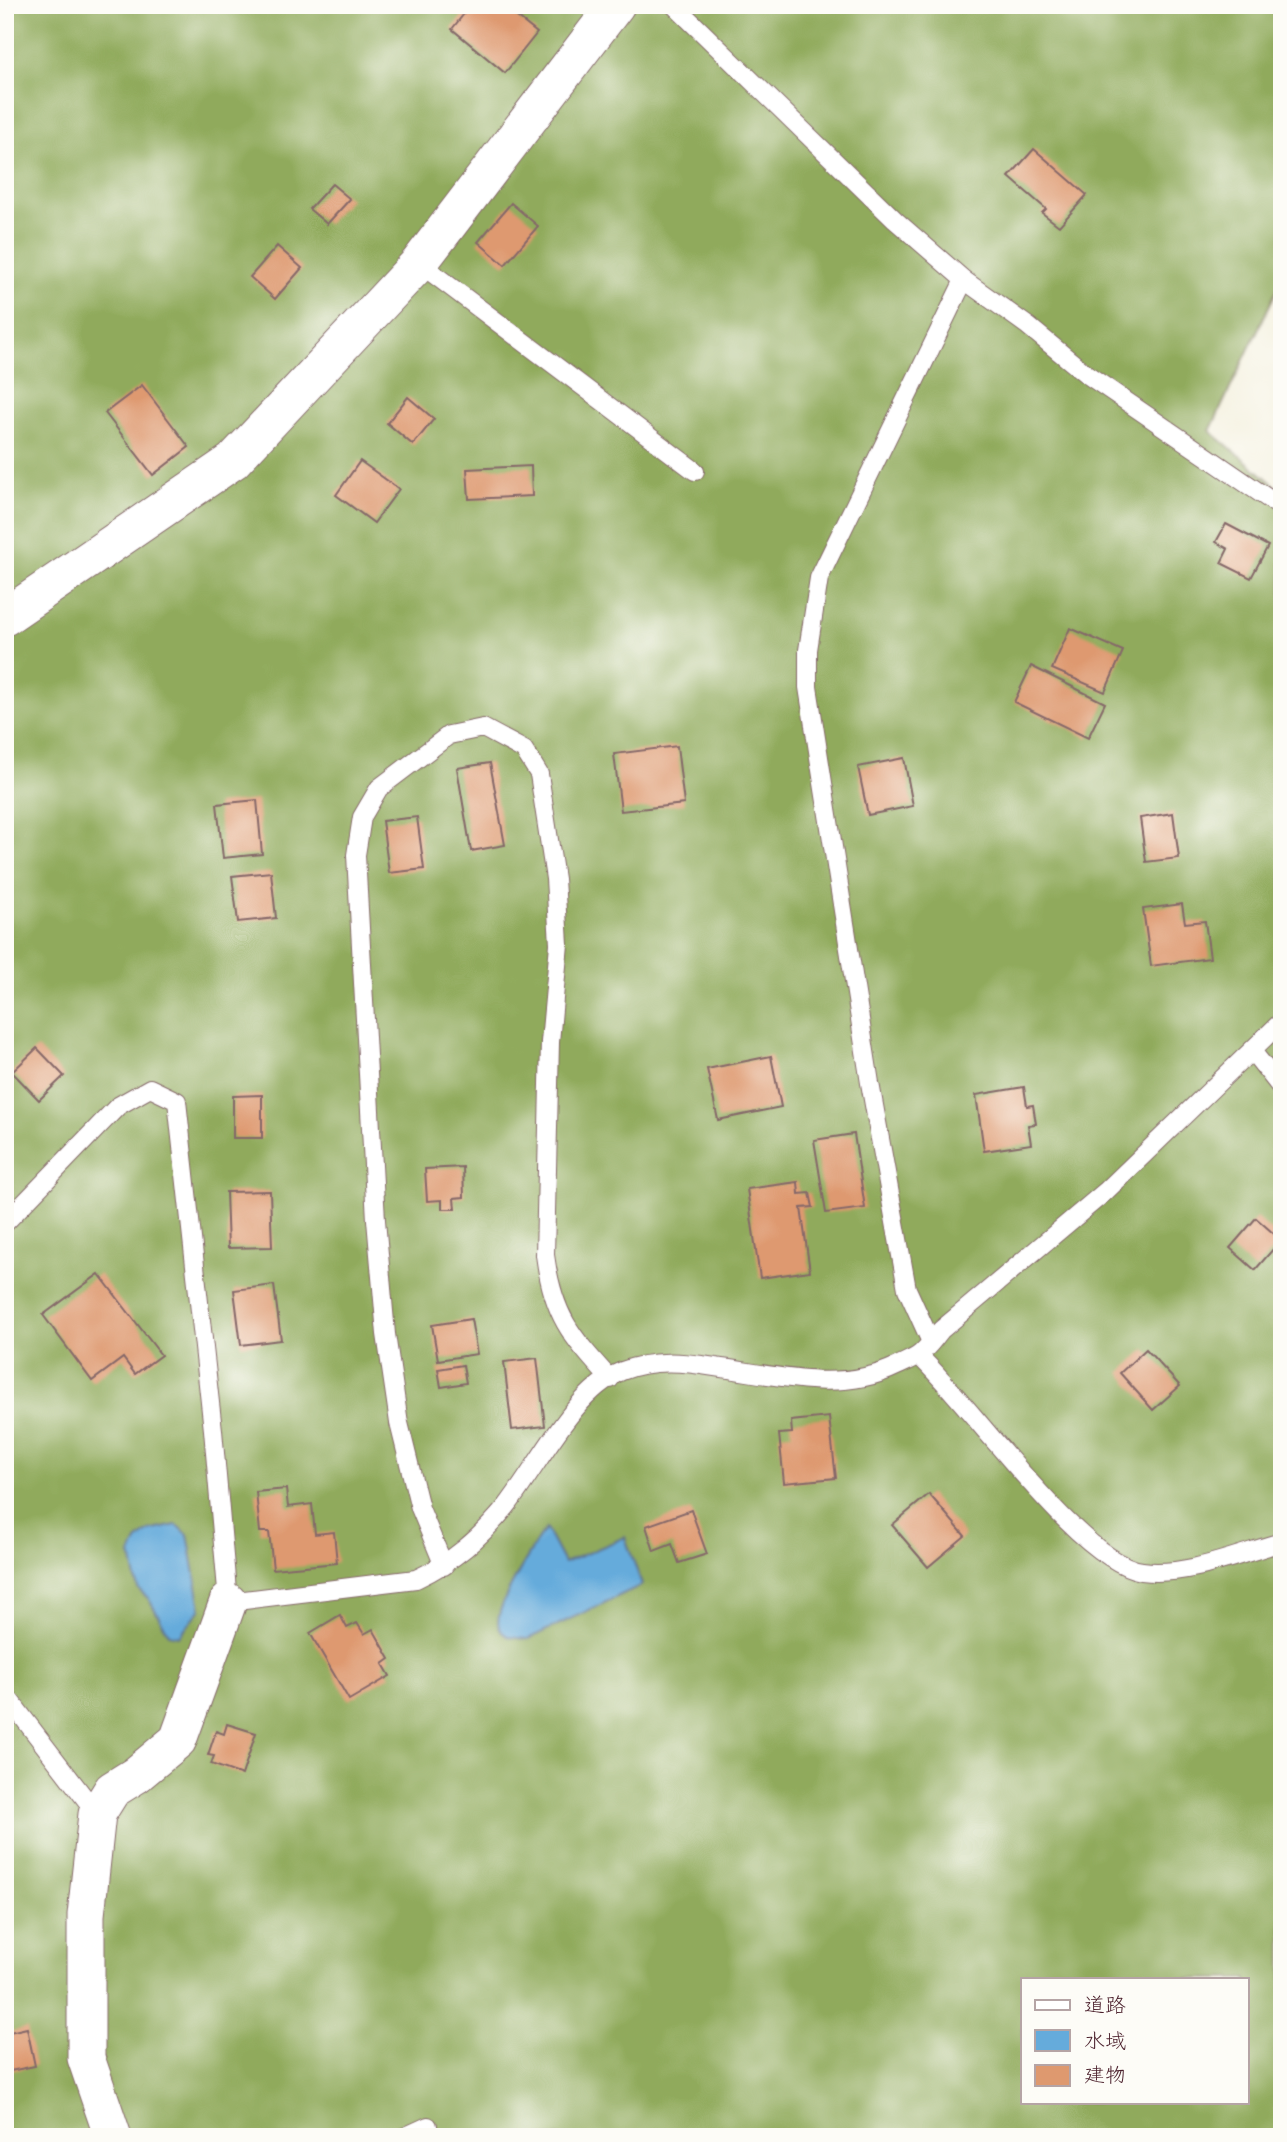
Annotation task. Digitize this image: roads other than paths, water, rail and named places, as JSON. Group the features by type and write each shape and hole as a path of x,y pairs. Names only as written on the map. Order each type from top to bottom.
{"street":[{"path":"5,617 233,461 419,263 616,5"},
{"path":"113,2137 86,2057 86,1915 97,1814 112,1790 136,1776 178,1740 228,1602"}],"lane":[{"path":"674,5 895,220 964,280 1028,326 1085,373 1282,508"},
{"path":"419,263 695,471"},
{"path":"964,280 819,578 808,650 808,687 872,1097 907,1289 925,1349 1078,1534 1114,1562 1140,1571 1171,1572 1282,1542"},
{"path":"444,1566 417,1496 399,1423 386,1334 376,1220 356,855 362,817 379,788 449,734 483,728 524,750 539,774 555,879 558,944 550,1042 545,1255 550,1286 571,1337 610,1379"},
{"path":"5,1223 118,1106 150,1088 177,1101 213,1430 228,1602 416,1579 444,1566 477,1540 507,1505 572,1414 598,1387 621,1371 670,1360 815,1381 847,1382 887,1371 925,1349 1106,1191 1282,1021"},
{"path":"1252,1051 1282,1089"},
{"path":"5,1694 97,1814"},
{"path":"404,2137 428,2126"}],"water":[{"path":"176,1525 188,1534 201,1609 179,1636 169,1634 148,1598 138,1589 131,1555 137,1541 149,1531"},
{"path":"546,1529 564,1563 625,1537 642,1585 528,1639 511,1637 504,1634 499,1627 501,1608 521,1568"}]}
